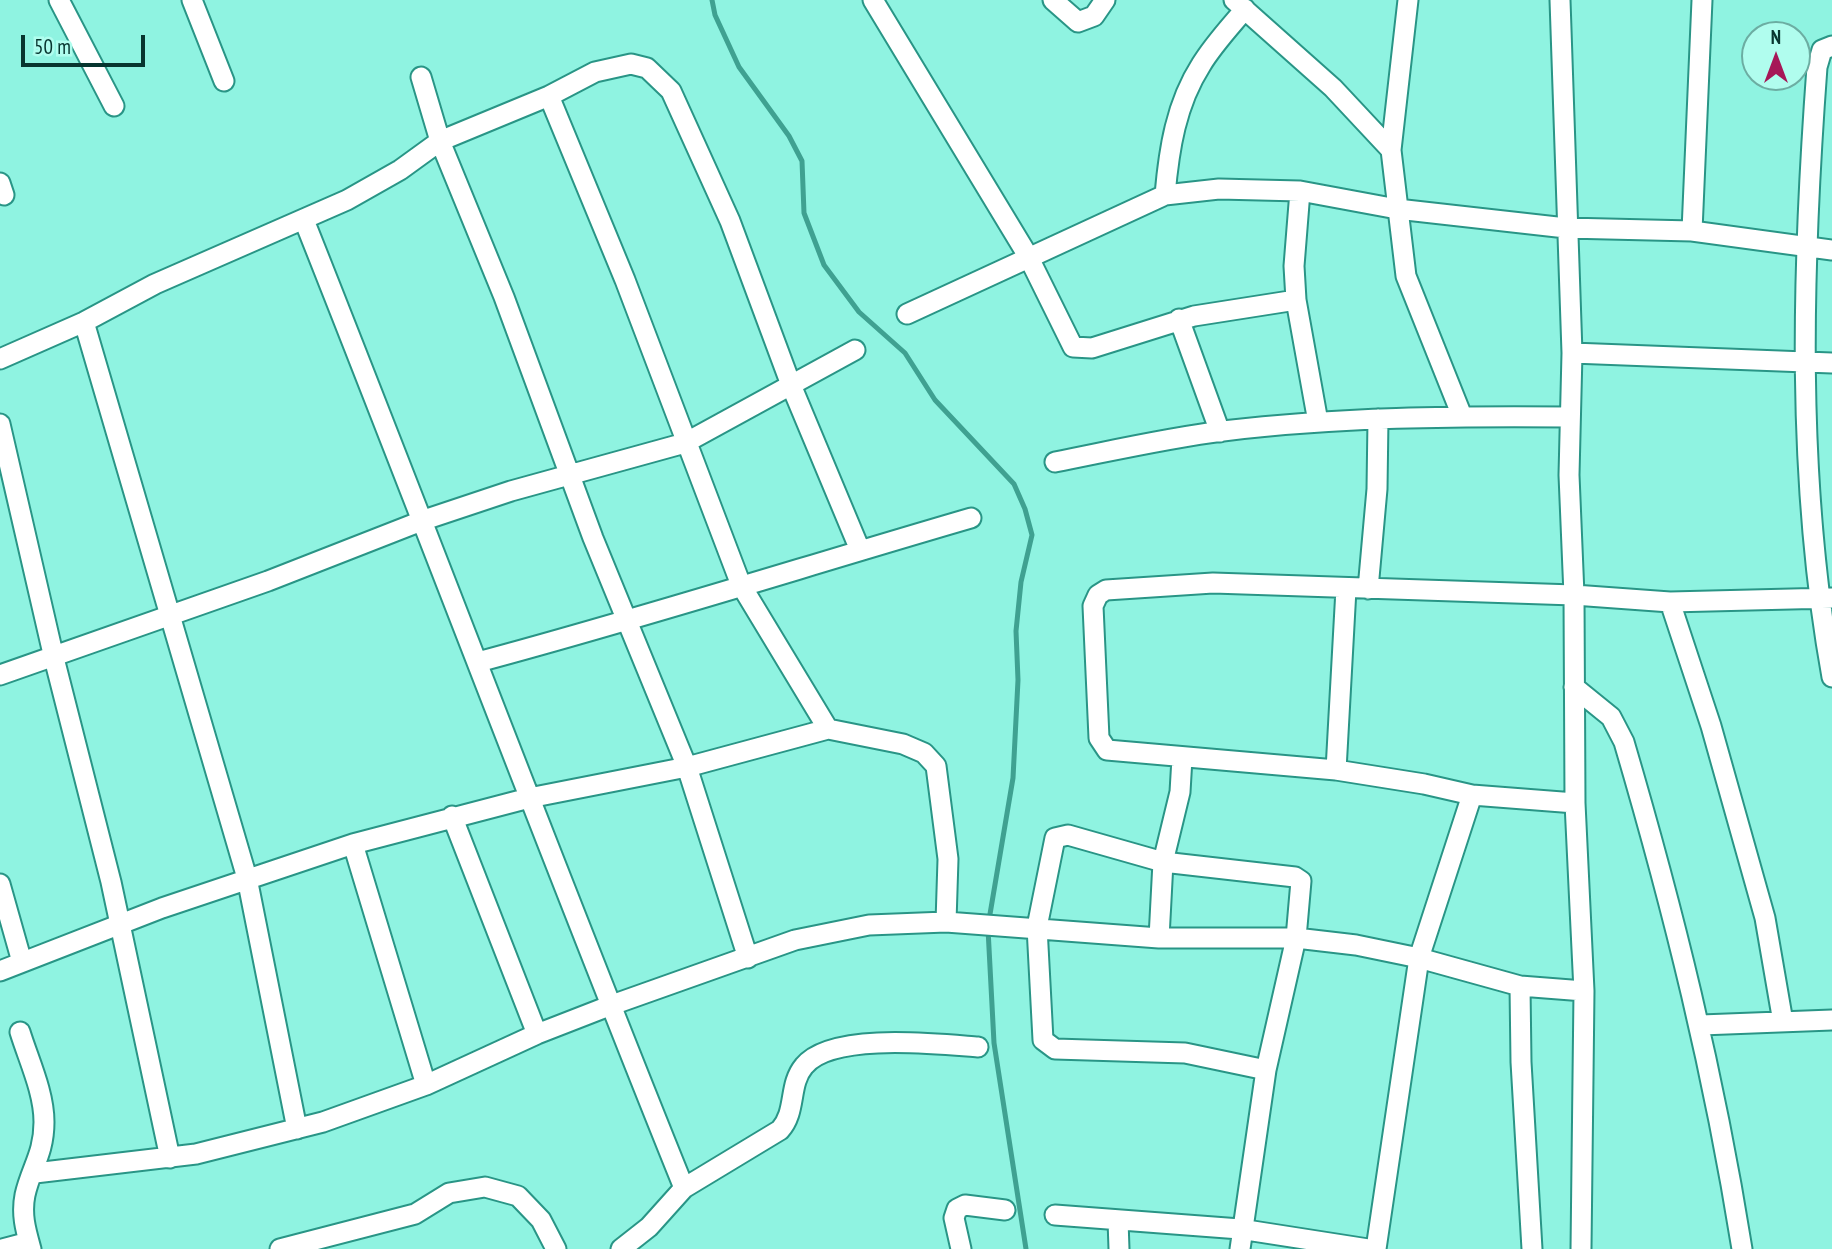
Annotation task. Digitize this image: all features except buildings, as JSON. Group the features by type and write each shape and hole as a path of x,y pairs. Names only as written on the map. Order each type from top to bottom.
{"street":[{"path":"59,0 114,106"},
{"path":"192,0 224,80"},
{"path":"873,0 1028,256 1073,347 1092,348 1179,319 1296,300"},
{"path":"1053,0 1078,22 1094,16 1105,0"},
{"path":"1408,0 1391,150 1397,209 1406,276 1462,416"},
{"path":"1560,0 1572,353 1570,417 1574,595 1574,803 1584,991 1581,1249"},
{"path":"1692,231 1702,0"},
{"path":"1165,195 1169,148 1182,104 1201,64 1240,4 1333,88 1391,150"},
{"path":"1832,46 1819,55 1824,87 1807,247 1805,361 1832,677"},
{"path":"0,359 84,323 155,284 304,220 384,180 440,141 549,96 595,72 631,64 647,68 660,77 671,91 730,221 791,385 860,550"},
{"path":"421,77 440,141 504,297 570,475 687,768 748,958"},
{"path":"549,96 625,280 741,585 828,729"},
{"path":"906,314 1165,195 1219,189 1300,191 1397,209 1566,228 1692,231 1832,250"},
{"path":"1300,191 1294,266 1296,300 1318,422"},
{"path":"304,220 424,520 609,1006 684,1188"},
{"path":"1179,319 1220,432"},
{"path":"84,323 247,878 297,1129"},
{"path":"0,675 170,616 424,520 511,491 685,443 855,350"},
{"path":"1572,353 1832,363"},
{"path":"1055,461 1220,432 1318,422 1462,416 1570,417"},
{"path":"1368,589 1377,489 1378,419"},
{"path":"0,424 54,658 120,923 170,1158"},
{"path":"478,662 628,622 741,585 971,518"},
{"path":"1574,803 1472,795 1424,784 1336,771 1107,750 1102,746 1093,615 1098,595 1106,590 1213,583 1574,595 1670,602 1825,599"},
{"path":"1336,771 1346,589"},
{"path":"1670,602 1711,726 1762,906 1783,1022"},
{"path":"1574,687 1611,717 1624,742 1674,912 1701,1025 1726,1145 1742,1249"},
{"path":"0,971 120,923 353,844 529,798 687,768 828,729 903,744 924,753 936,766 948,859 946,922"},
{"path":"1159,938 1164,862 1180,792 1182,758"},
{"path":"1376,1249 1419,958 1472,795"},
{"path":"452,816 537,1034"},
{"path":"1240,1249 1240,1229 1266,1070 1296,938 1302,891 1299,878 1164,862 1068,835 1055,838 1037,927 1041,1034 1049,1045 1055,1049 1185,1053 1266,1070"},
{"path":"353,844 426,1085"},
{"path":"0,884 22,961"},
{"path":"35,1173 170,1158 297,1129 426,1085 537,1034 795,940 841,929 897,922 1037,927 1159,938 1296,938 1356,944 1520,986 1584,991"},
{"path":"1520,986 1521,1062 1532,1249"},
{"path":"1701,1025 1832,1020"},
{"path":"2,1249 30,1245 24,1224 24,1208 42,1142 43,1107 20,1032"},
{"path":"621,1249 649,1227 684,1188 780,1130 789,1121 799,1076 804,1066 814,1057 848,1047 879,1044 978,1047"},
{"path":"281,1249 415,1214 449,1193 485,1187 518,1195 541,1220 556,1249"},
{"path":"961,1249 954,1218 957,1209 965,1205 1005,1210"},
{"path":"1055,1215 1240,1229 1368,1249"},
{"path":"1118,1220 1119,1249"}],"waterway":[{"path":"712,0 715,15 739,67 789,136 802,161 804,213 824,265 859,312 905,353 935,400 1014,484 1025,509 1032,535 1021,582 1016,631 1018,680 1013,778 989,920"},
{"path":"988,929 994,1043 1026,1249"}]}
